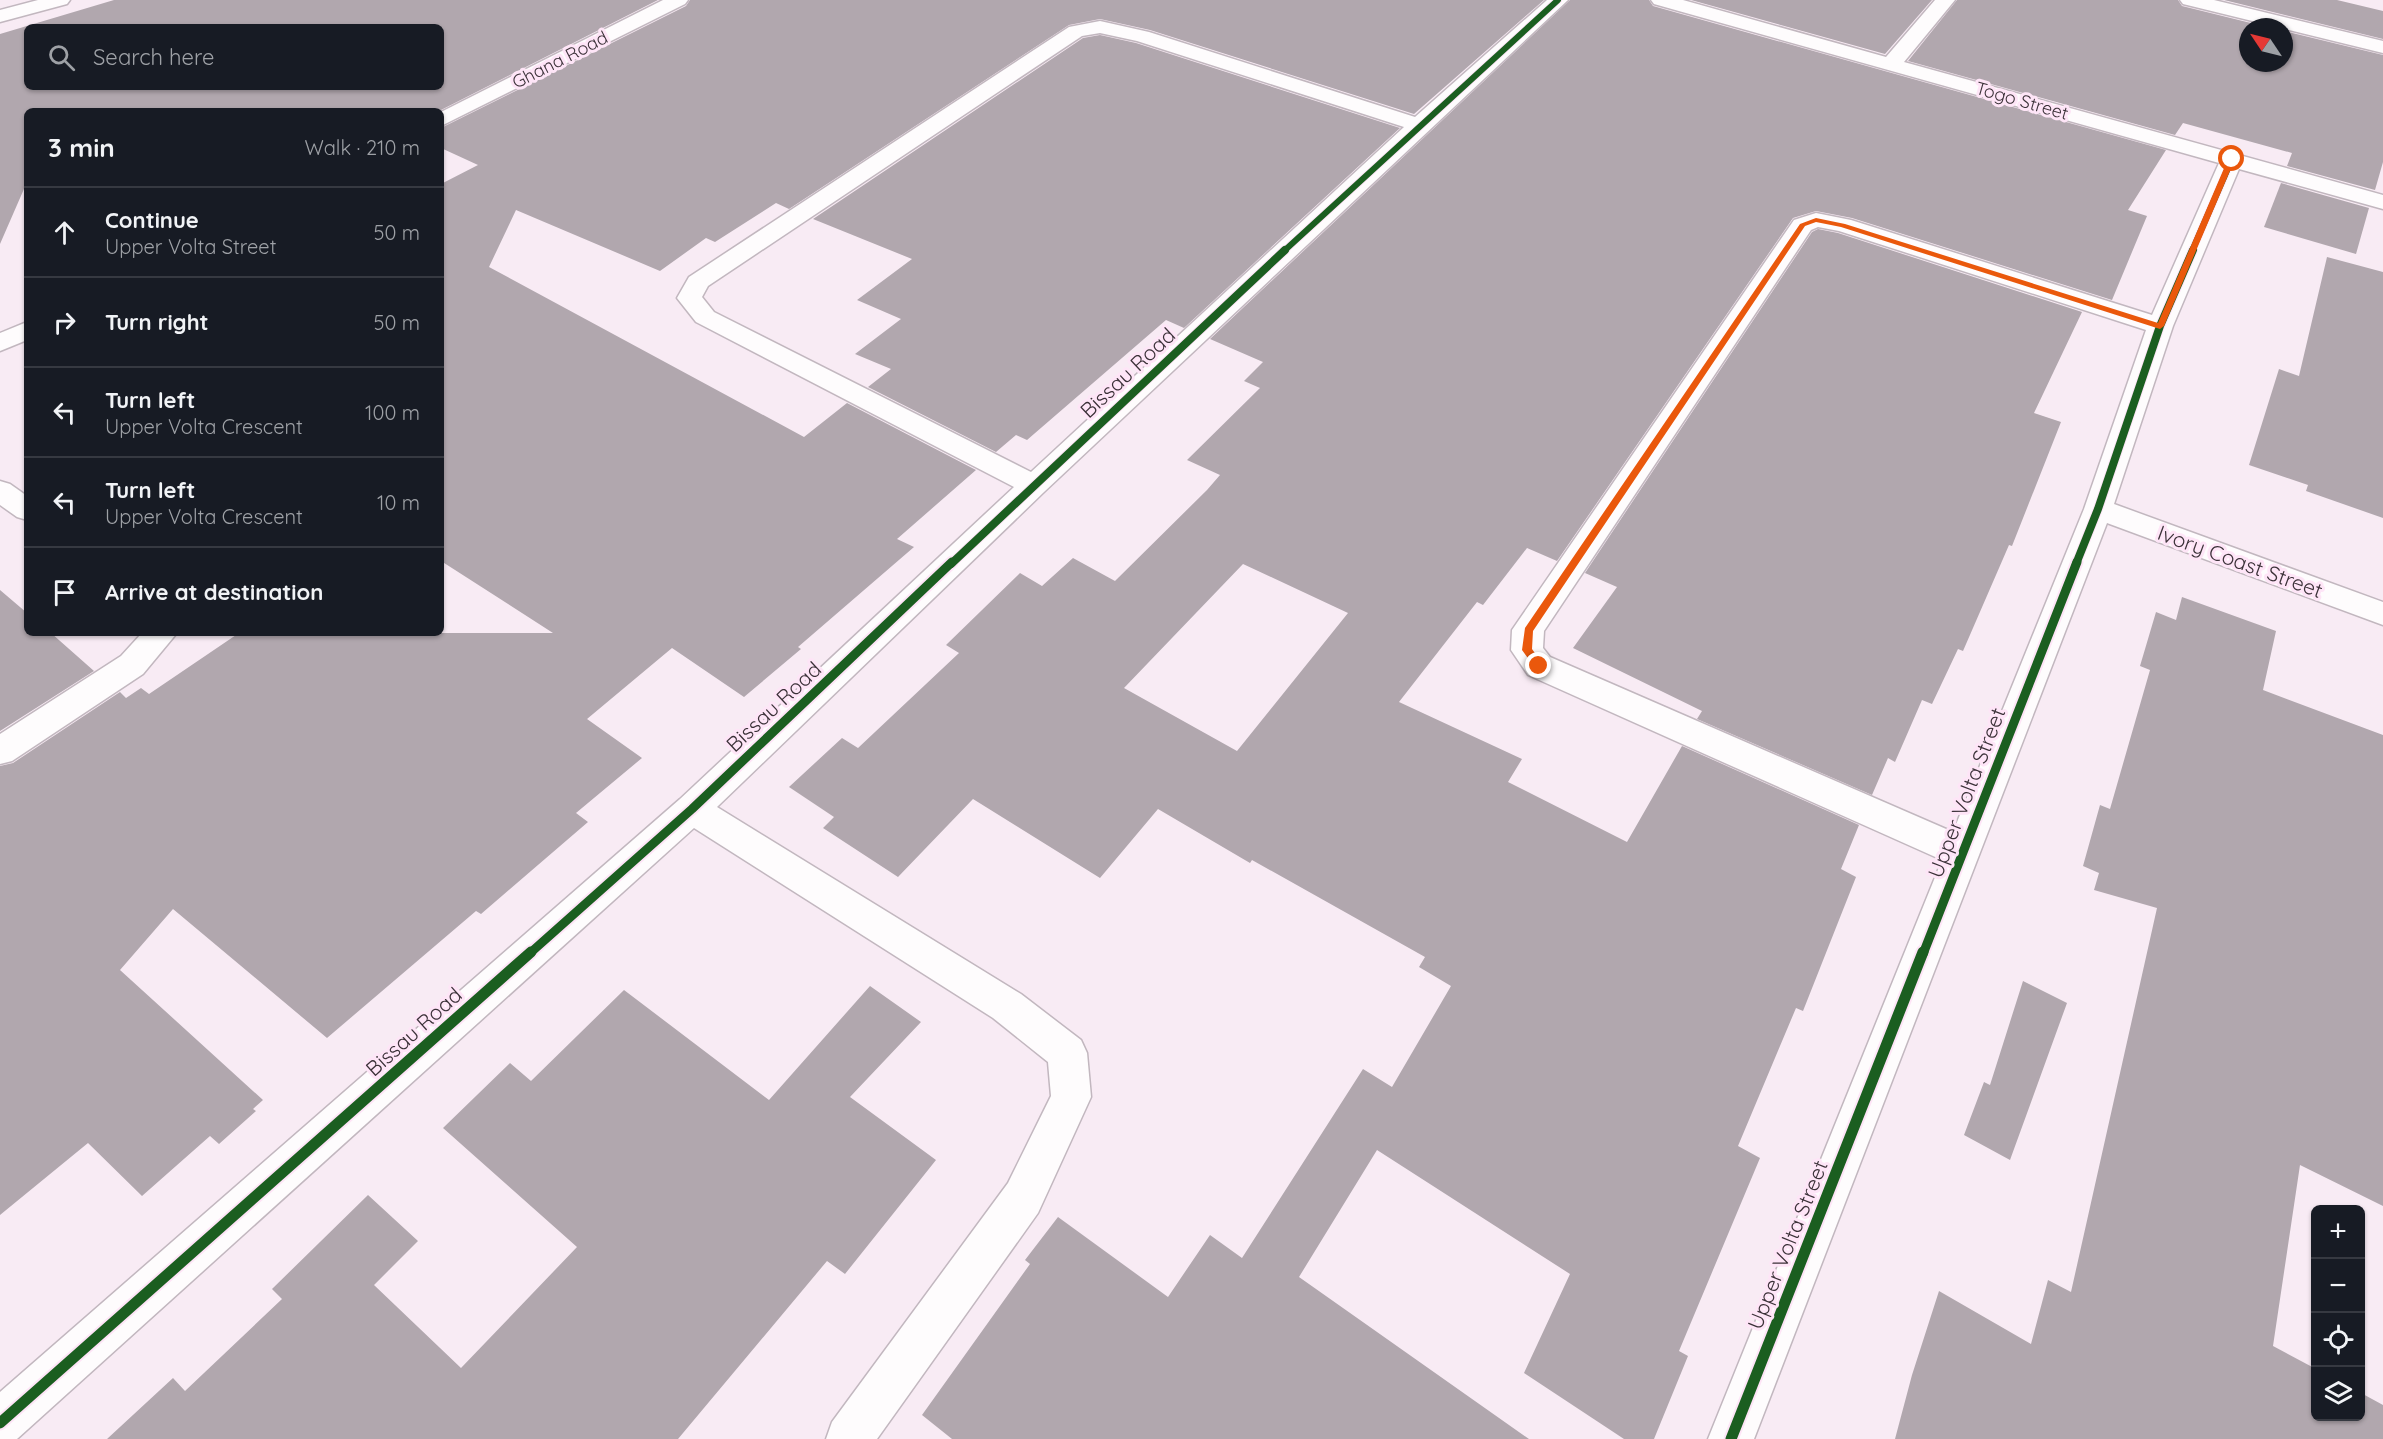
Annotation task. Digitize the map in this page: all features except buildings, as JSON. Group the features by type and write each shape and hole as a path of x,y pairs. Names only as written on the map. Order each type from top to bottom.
{"street":[{"path":"0,16 60,0"},
{"name":"Ghana Road","path":"444,118 678,0"},
{"name":"Bissau Road","path":"0,1423 692,809 1419,125 1558,0"},
{"name":"Togo Street","path":"1661,0 2383,202"},
{"path":"1891,64 1945,0"},
{"path":"2190,0 2294,16 2383,47"},
{"path":"1034,485 705,317 689,298 698,282 1077,31 1100,27 1142,36 1419,125"},
{"name":"Upper Volta Street","path":"1731,1439 2098,509 2160,326 2232,159"},
{"path":"1963,853 1539,666 1527,650 1528,630 1802,225 1816,220 1843,225 2160,326"},
{"path":"0,343 24,331"},
{"path":"0,491 24,508"},
{"name":"Ivory Coast Street","path":"2098,509 2383,614"},
{"path":"0,751 132,665 158,636"},
{"path":"692,809 1007,1006 1067,1053 1071,1097 1023,1198 849,1439"}],"cycle path":[{"path":"0,1423 692,809 1419,125 1558,0"},
{"path":"1731,1439 2098,509 2160,326 2232,159"}],"route":[{"path":"1539,666 1527,650 1528,630 1802,225 1816,220 1843,225 2160,326 2232,159"}]}
